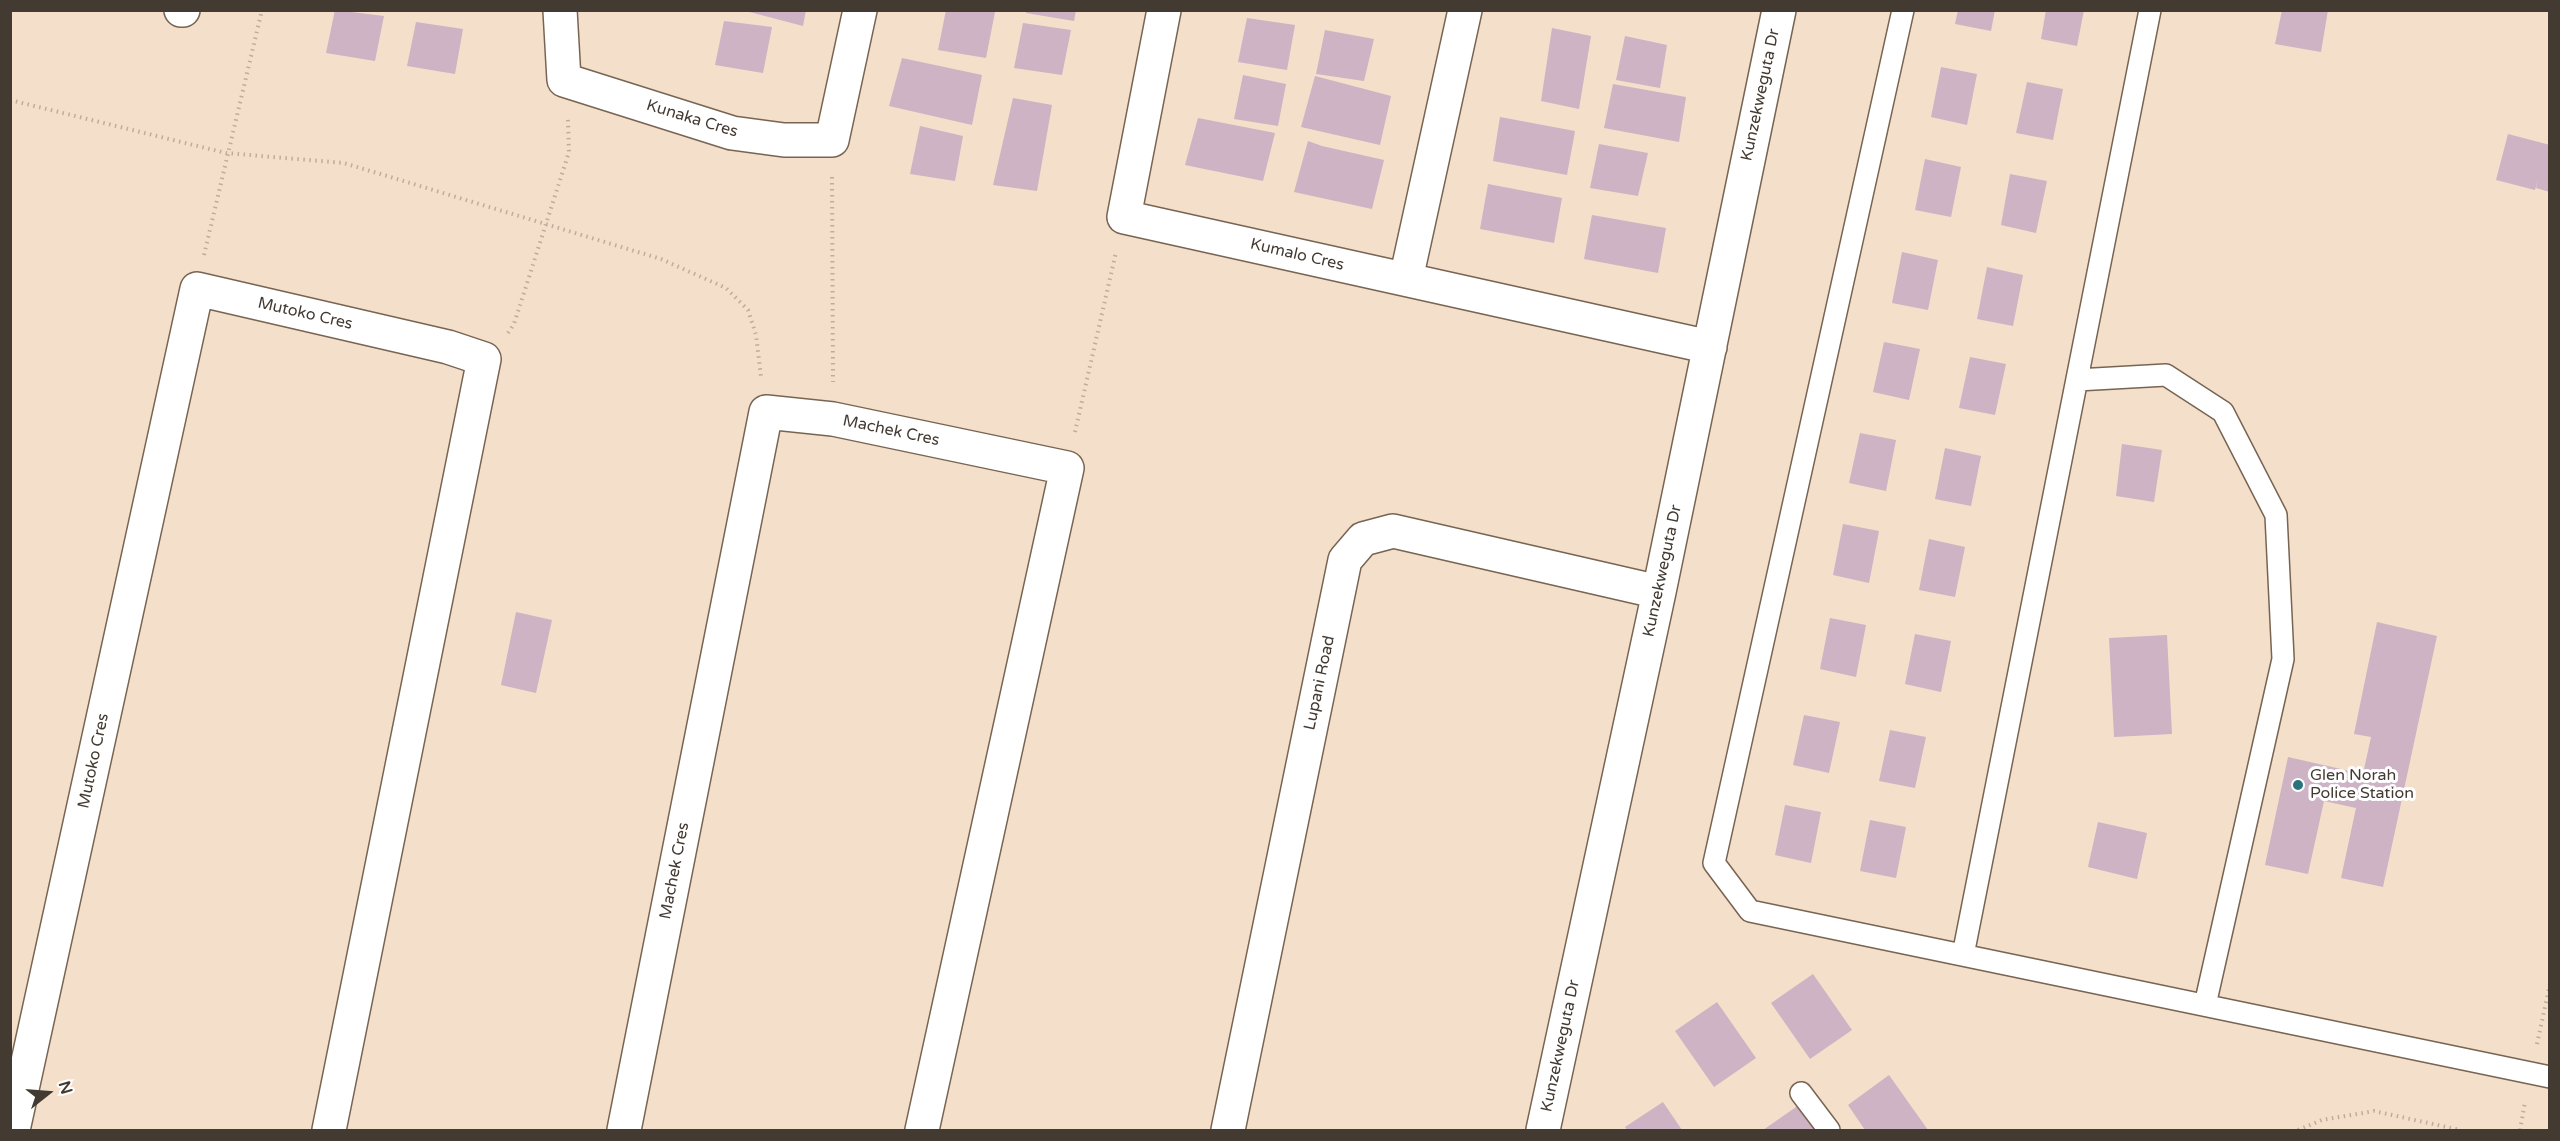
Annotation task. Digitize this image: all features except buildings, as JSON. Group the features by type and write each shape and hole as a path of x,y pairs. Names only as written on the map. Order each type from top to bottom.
{"street":[{"path":"560,10 564,80"},
{"path":"832,140 860,10"},
{"path":"1124,216 1164,10"},
{"path":"1406,279 1466,10"},
{"name":"Kunzekweguta Dr","path":"1543,1131 1659,592 1779,10"},
{"name":"Kunaka Cres","path":"564,80 732,133 784,140 832,140"},
{"name":"Kumalo Cres","path":"1124,216 1710,347"},
{"name":"Mutoko Cres","path":"13,1131 196,289 448,347 484,359"},
{"path":"329,1131 484,359"},
{"name":"Machek Cres","path":"624,1131 766,412 833,419 1067,468"},
{"path":"922,1131 1067,468"},
{"name":"Lupani Road","path":"1228,1131 1345,560 1363,539 1393,531 1659,592"}],"lane":[{"path":"1903,10 1714,863 1750,911 2540,1075"},
{"path":"1963,955 2150,10"},
{"path":"2077,380 2166,375 2223,412 2276,514 2283,659 2205,1005"},
{"path":"1801,1093 1830,1131"}],"path":[{"path":"196,289 226,153 262,10"},
{"path":"484,359 501,344 514,324 568,152 564,80"},
{"path":"10,100 226,153 344,163 661,259 726,288 748,310 756,335 766,412"},
{"path":"832,140 833,419"},
{"path":"1067,468 1124,216"},
{"path":"2540,1075 2550,984"},
{"path":"2298,1131 2322,1120 2374,1111 2460,1131"}],"place":[{"name":"Glen Norah Police Station","path":"2298,785"}]}
